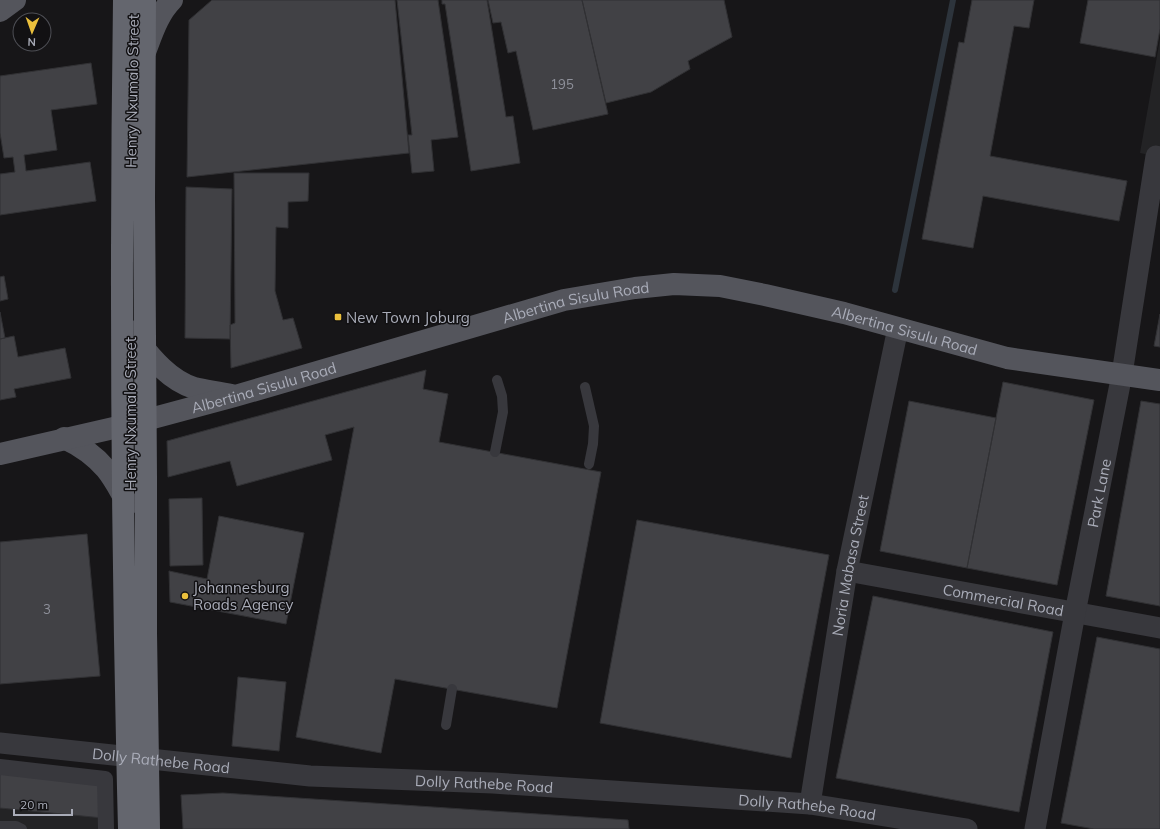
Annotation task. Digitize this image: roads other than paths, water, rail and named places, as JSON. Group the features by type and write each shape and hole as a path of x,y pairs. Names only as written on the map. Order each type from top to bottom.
{"highway":[{"path":"124,0 122,138 124,607 130,829"},
{"path":"145,0 144,198 146,633 149,829"}],"main road":[{"path":"0,11 15,0"},
{"path":"130,89 155,26 166,6 172,0"},
{"name":"Albertina Sisulu Road","path":"0,454 130,424 235,396 564,300 635,288 674,284 720,286 837,311 1007,358 1160,380"},
{"path":"130,331 155,361 175,379 194,388 235,396"},
{"path":"64,438 88,453 106,470 130,508"}],"street":[{"name":"Henry Nxumalo Street","path":"130,829 130,89 134,0"},
{"name":"Park Lane","path":"1035,829 1074,613 1122,374 1156,156"},
{"name":"Noria Mabasa Street","path":"810,804 847,570 898,328"},
{"name":"Commercial Road","path":"847,570 1160,628"},
{"name":"Dolly Rathebe Road","path":"0,743 310,776 493,783 810,804 968,829"},
{"path":"0,768 105,779 106,829"}],"lane":[{"path":"495,452 503,412 502,396 497,380"},
{"path":"585,386 594,426 593,444 589,464"},
{"path":"446,725 452,689"},
{"path":"0,826 16,826 22,829"}],"waterway":[{"path":"895,290 953,0"}],"place":[{"name":"New Town Joburg","path":"338,317"},
{"name":"Johannesburg Roads Agency","path":"185,596"}]}
